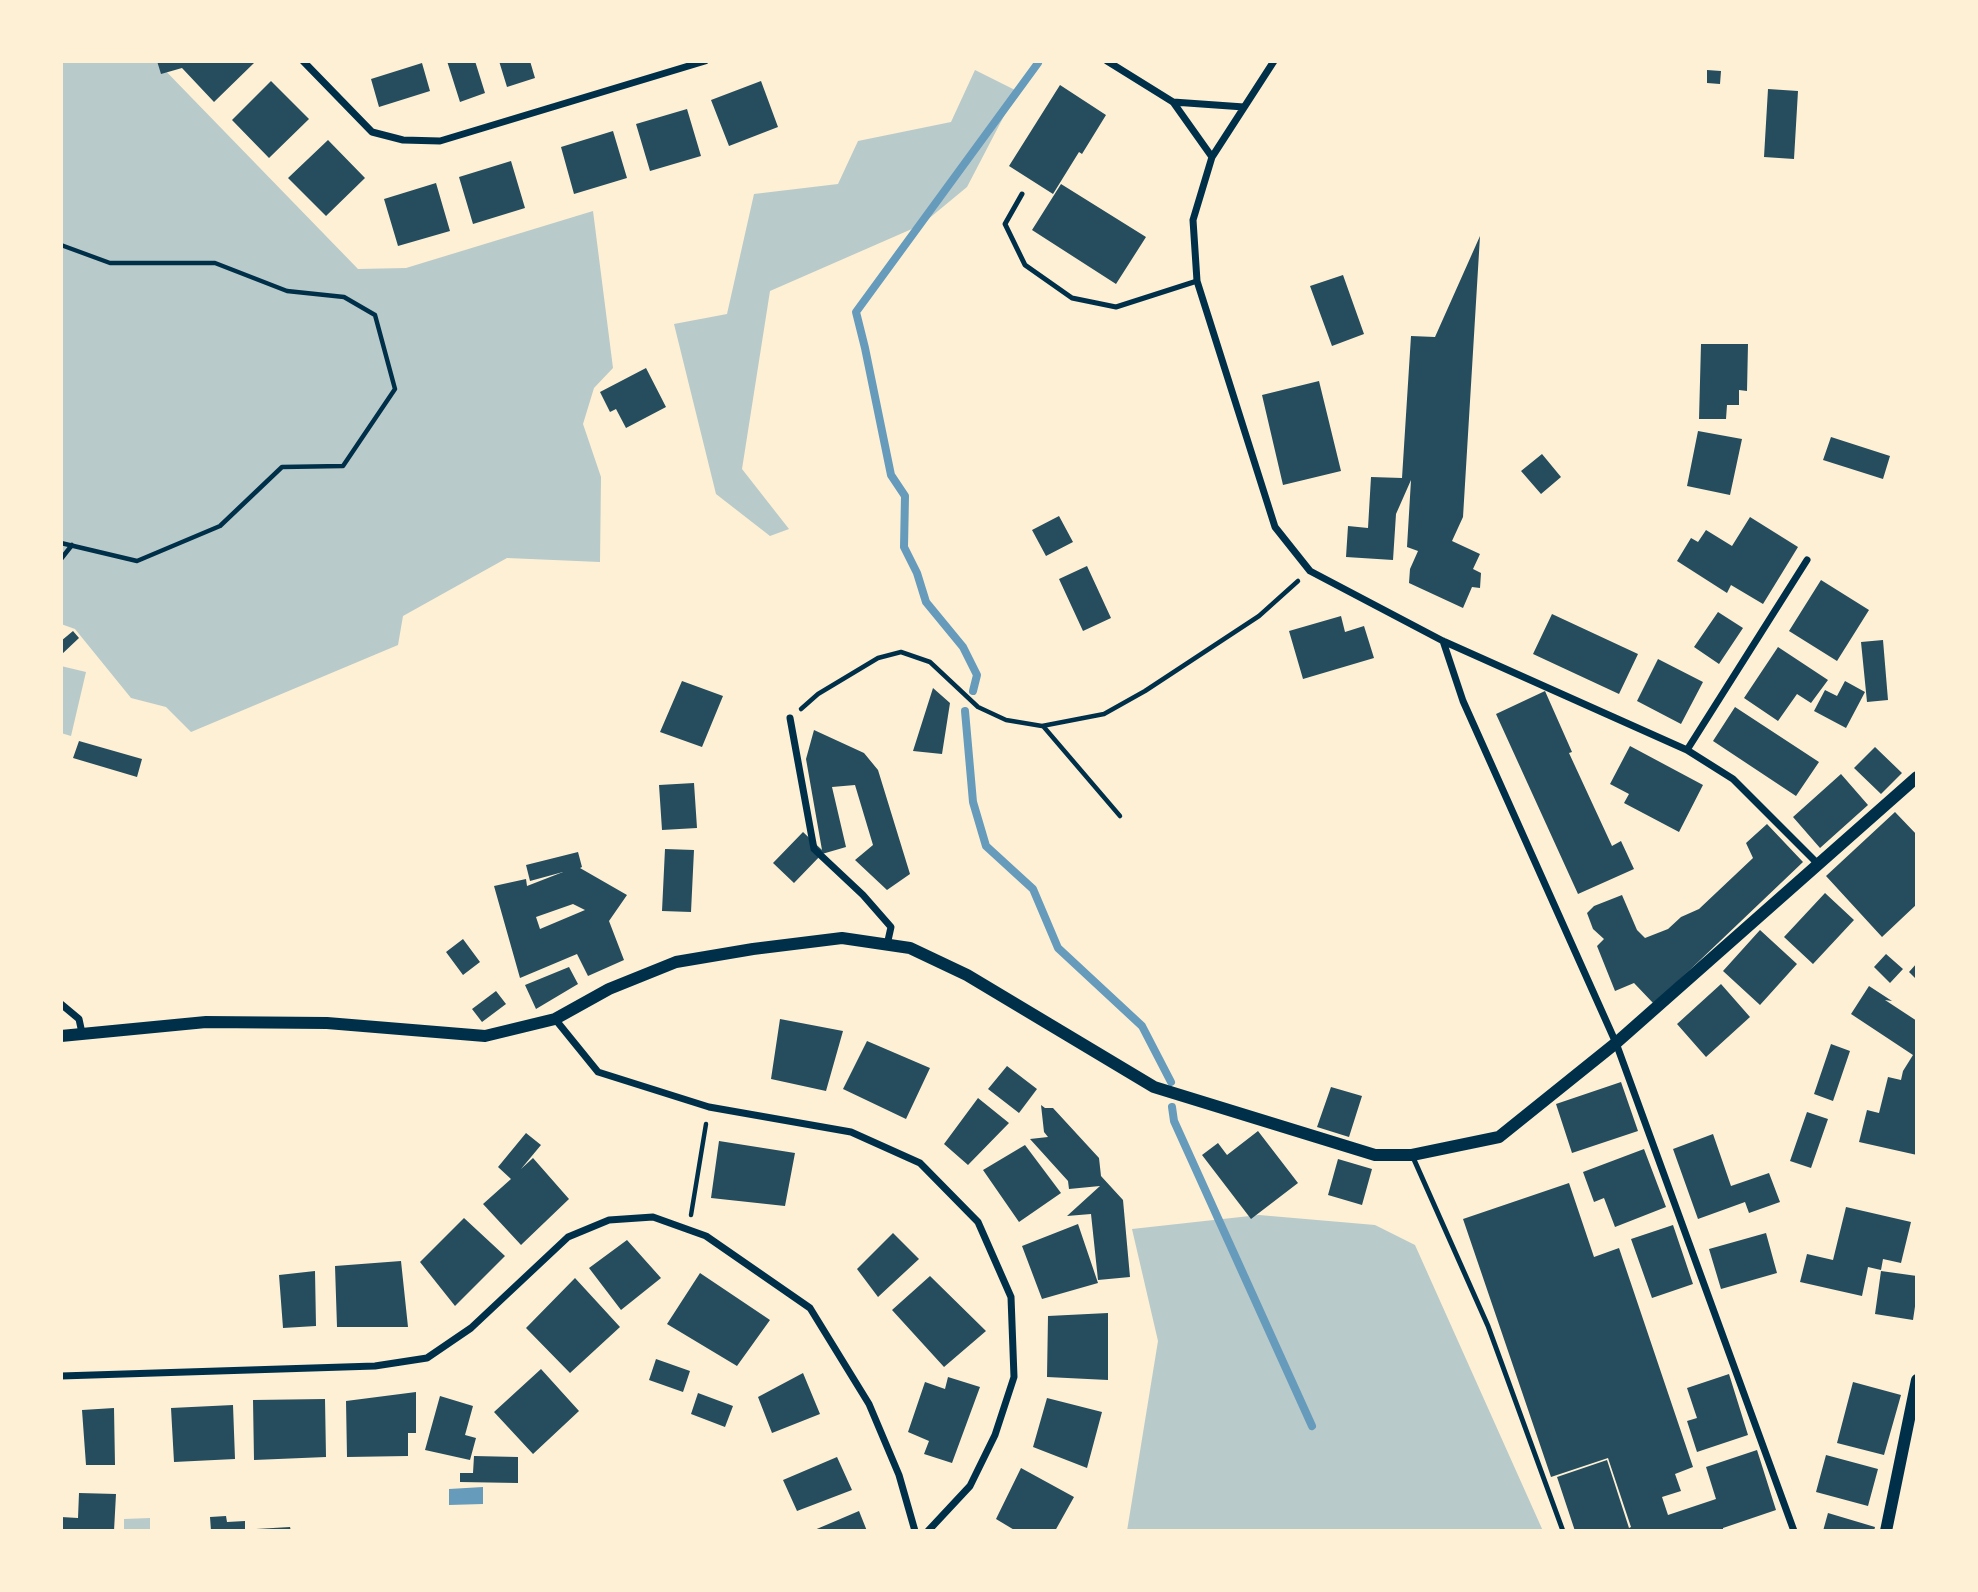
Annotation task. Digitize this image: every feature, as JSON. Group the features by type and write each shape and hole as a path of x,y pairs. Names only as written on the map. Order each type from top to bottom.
{"street":[{"path":"303,61 372,132 403,140 440,141 705,61"},
{"path":"1107,61 1173,102 1212,157"},
{"path":"1274,61 1212,157 1193,220 1197,281 1275,527 1310,571 1443,641 1687,750 1733,779 1819,864"},
{"path":"1173,102 1244,107"},
{"path":"1687,750 1807,560"},
{"path":"1443,641 1463,701 1616,1044 1794,1531"},
{"path":"790,718 814,849 863,895 891,927 887,945"},
{"path":"61,1036 206,1022 327,1023 485,1036 555,1019 609,989 676,962 842,938 910,948 967,975 1154,1087 1375,1155 1412,1155 1500,1137 1616,1044 1917,777"},
{"path":"61,1004 79,1019 82,1033"},
{"path":"555,1019 598,1072 709,1107 851,1132 920,1163 978,1222 1011,1297 1014,1377 995,1435 970,1486 928,1531"},
{"path":"61,1376 375,1366 427,1358 471,1328 568,1237 610,1220 653,1217 706,1236 810,1308 869,1404 899,1475 915,1531"},
{"path":"1886,1531 1917,1380"}],"lane":[{"path":"1022,194 1005,224 1025,265 1072,298 1116,307 1197,281"},
{"path":"1412,1155 1488,1326 1563,1531"}],"path":[{"path":"61,245 110,263 215,263 287,291 344,297 375,314 396,389 343,466 282,467 220,526 137,561 61,543"},
{"path":"61,559 72,545"},
{"path":"790,718 818,694 878,658 901,652 930,662 978,707 1006,720 1042,726 1104,714 1145,691 1259,616 1310,571"},
{"path":"1042,726 1120,816"},
{"path":"691,1213 706,1123"}],"shaded area":[{"path":"61,61 156,61 358,269 406,268 593,211 613,368 594,388 583,424 601,477 600,562 507,558 403,616 398,645 191,732 166,707 131,698 75,629 61,624"},
{"path":"975,70 1017,91 967,187 921,225 770,291 742,469 789,529 770,536 716,494 674,324 727,314 754,194 838,184 858,141 951,122"},
{"path":"61,666 86,672 71,736 61,733"},
{"path":"1259,1215 1375,1225 1415,1245 1543,1531 1127,1531 1158,1341 1132,1229"},
{"path":"150,1518 150,1531 124,1531 124,1519"}],"water":[{"path":"483,1487 483,1504 449,1505 449,1489"}],"building":[{"path":"157,61 254,63 214,102 182,68 161,74"},
{"path":"447,61 475,61 485,93 460,102"},
{"path":"499,61 530,61 535,78 507,87"},
{"path":"422,63 430,91 379,107 371,79"},
{"path":"1707,70 1721,71 1720,84 1707,83"},
{"path":"271,81 309,119 269,158 232,120"},
{"path":"761,81 778,127 729,146 711,100"},
{"path":"1060,85 1106,115 1053,194 1009,166"},
{"path":"1768,89 1798,91 1794,159 1764,157"},
{"path":"687,109 701,156 650,171 636,124"},
{"path":"613,131 627,178 574,194 561,147"},
{"path":"328,140 365,178 326,216 288,178"},
{"path":"511,161 525,208 473,224 459,177"},
{"path":"436,183 450,231 398,246 384,199"},
{"path":"1061,184 1146,237 1116,284 1032,230"},
{"path":"1480,236 1463,517 1452,541 1480,554 1473,569 1481,573 1480,588 1472,587 1463,608 1409,583 1410,569 1418,551 1407,547 1411,480 1396,514 1393,560 1346,557 1348,526 1368,528 1371,477 1402,478 1411,336 1435,337"},
{"path":"1343,275 1364,334 1332,346 1310,286"},
{"path":"1701,344 1748,344 1747,391 1739,390 1739,405 1727,405 1726,419 1699,419"},
{"path":"646,368 666,407 626,428 616,409 610,412 600,392"},
{"path":"1319,381 1341,471 1283,485 1262,395"},
{"path":"1698,431 1742,439 1730,495 1687,486"},
{"path":"1831,437 1890,456 1883,479 1823,460"},
{"path":"1542,454 1561,477 1541,494 1521,471"},
{"path":"1059,516 1073,542 1046,556 1032,530"},
{"path":"1750,517 1798,547 1763,604 1731,585 1727,593 1677,561 1691,538 1698,542 1706,530 1732,546"},
{"path":"1087,566 1111,618 1083,631 1059,579"},
{"path":"1821,580 1869,610 1837,661 1789,631"},
{"path":"1718,612 1743,628 1719,664 1694,647"},
{"path":"1552,614 1638,654 1619,694 1533,654"},
{"path":"1341,616 1345,632 1364,626 1374,658 1303,679 1289,631"},
{"path":"73,631 79,638 61,655 61,641"},
{"path":"1883,640 1888,700 1867,702 1861,642"},
{"path":"1778,647 1828,680 1811,703 1797,694 1778,721 1744,698"},
{"path":"1658,659 1703,682 1681,724 1637,701"},
{"path":"682,681 723,696 702,747 660,732"},
{"path":"1845,681 1865,692 1846,728 1814,711 1825,690 1837,696"},
{"path":"933,688 950,703 942,754 913,751"},
{"path":"1545,691 1572,752 1569,753 1612,846 1621,841 1634,869 1578,894 1496,714"},
{"path":"1735,707 1819,762 1796,796 1713,741"},
{"path":"814,730 864,753 878,770 910,874 887,890 855,860 873,845 855,785 832,787 846,847 822,854 794,883 773,863 803,832 822,850 806,759"},
{"path":"79,741 142,759 137,777 73,758"},
{"path":"1630,746 1703,785 1679,832 1624,803 1629,794 1610,784"},
{"path":"1875,747 1902,773 1881,794 1854,768"},
{"path":"1841,774 1868,805 1820,848 1793,817"},
{"path":"694,783 697,828 662,830 659,785"},
{"path":"1895,812 1917,835 1917,904 1882,937 1826,876"},
{"path":"1767,824 1803,862 1654,1004 1634,983 1615,991 1597,946 1604,939 1593,929 1587,913 1594,906 1622,895 1637,930 1645,938 1668,929 1681,917 1699,909 1753,858 1746,843"},
{"path":"665,849 694,850 691,912 662,911"},
{"path":"578,852 582,867 580,868 627,895 609,921 624,960 588,976 577,954 520,978 494,886 526,879 527,886 563,872 530,881 526,865","holes":["573,904 585,910 540,929 536,917"]},
{"path":"1825,893 1854,920 1813,964 1784,937"},
{"path":"1760,930 1797,964 1760,1005 1723,971"},
{"path":"463,939 480,962 463,975 446,952"},
{"path":"1886,954 1903,969 1890,983 1874,967"},
{"path":"1917,963 1917,980 1909,972"},
{"path":"569,967 578,984 536,1009 525,985"},
{"path":"1721,984 1750,1017 1706,1057 1677,1024"},
{"path":"1869,986 1917,1021 1917,1155 1859,1142 1867,1110 1879,1113 1888,1077 1901,1080 1913,1055 1851,1014"},
{"path":"496,991 506,1004 482,1022 472,1009"},
{"path":"780,1019 843,1031 826,1091 771,1079"},
{"path":"867,1041 930,1068 906,1119 843,1089"},
{"path":"1831,1044 1850,1051 1833,1101 1814,1094"},
{"path":"1007,1066 1037,1089 1019,1113 988,1089"},
{"path":"1621,1082 1638,1131 1572,1153 1556,1104"},
{"path":"1331,1087 1362,1096 1349,1137 1317,1127"},
{"path":"978,1098 1009,1123 968,1165 944,1144"},
{"path":"1041,1105 1053,1108 1099,1158 1101,1176 1123,1200 1130,1277 1098,1280 1091,1214 1067,1216 1100,1186 1069,1189 1068,1181 1030,1139 1048,1137 1044,1132"},
{"path":"1807,1112 1828,1119 1811,1168 1790,1161"},
{"path":"1258,1131 1298,1183 1251,1219 1202,1155 1218,1143 1227,1155"},
{"path":"526,1133 541,1145 521,1169 533,1158 569,1199 521,1245 483,1204 511,1179 498,1167"},
{"path":"1713,1134 1731,1186 1769,1173 1780,1202 1749,1213 1745,1202 1698,1219 1673,1149"},
{"path":"719,1141 795,1153 785,1206 711,1198"},
{"path":"1025,1145 1061,1193 1019,1222 983,1170"},
{"path":"1644,1149 1666,1207 1615,1227 1604,1198 1594,1202 1583,1172"},
{"path":"1338,1159 1372,1169 1362,1205 1328,1195"},
{"path":"1569,1183 1594,1257 1619,1248 1693,1467 1675,1474 1681,1491 1662,1497 1668,1515 1716,1499 1706,1467 1757,1450 1776,1510 1723,1528 1723,1531 1575,1531 1557,1477 1607,1460 1629,1528 1631,1527 1608,1458 1551,1477 1463,1219"},
{"path":"1846,1207 1911,1222 1901,1263 1883,1259 1881,1270 1868,1267 1862,1296 1800,1282 1807,1254 1833,1260"},
{"path":"464,1218 505,1256 455,1306 420,1262"},
{"path":"1078,1224 1098,1283 1042,1299 1022,1246"},
{"path":"1673,1225 1693,1284 1652,1298 1631,1239"},
{"path":"893,1233 919,1259 878,1297 857,1269"},
{"path":"1766,1233 1777,1273 1721,1289 1709,1249"},
{"path":"627,1240 661,1278 621,1310 589,1268"},
{"path":"401,1261 408,1327 337,1327 335,1266"},
{"path":"315,1271 316,1326 283,1328 279,1275"},
{"path":"1881,1271 1917,1276 1913,1320 1875,1314"},
{"path":"700,1273 770,1320 737,1366 667,1324"},
{"path":"930,1276 986,1331 944,1367 892,1310"},
{"path":"575,1278 620,1327 570,1373 526,1328"},
{"path":"1108,1313 1108,1380 1047,1377 1048,1316"},
{"path":"656,1359 690,1371 683,1392 649,1380"},
{"path":"541,1369 579,1411 533,1454 494,1412"},
{"path":"803,1373 820,1414 772,1433 758,1397"},
{"path":"1729,1374 1748,1435 1697,1452 1687,1421 1697,1418 1687,1388"},
{"path":"948,1377 980,1387 952,1463 924,1454 929,1441 908,1432 925,1382 945,1389"},
{"path":"1853,1382 1901,1395 1884,1455 1837,1443"},
{"path":"416,1392 416,1433 408,1433 408,1456 347,1457 346,1401"},
{"path":"698,1393 733,1406 725,1427 691,1414"},
{"path":"440,1396 473,1406 465,1435 476,1438 470,1460 425,1450"},
{"path":"1047,1398 1102,1412 1087,1468 1033,1447"},
{"path":"325,1399 326,1457 254,1460 253,1400"},
{"path":"233,1405 235,1459 174,1462 171,1408"},
{"path":"114,1408 115,1465 86,1465 82,1410"},
{"path":"1826,1455 1878,1469 1868,1506 1816,1492"},
{"path":"474,1456 518,1457 518,1483 460,1482 460,1473 473,1473"},
{"path":"837,1457 852,1490 797,1511 783,1480"},
{"path":"1021,1468 1074,1497 1055,1531 1016,1531 996,1519"},
{"path":"79,1493 116,1494 114,1531 61,1531 61,1517 78,1518"},
{"path":"859,1511 867,1531 812,1531"},
{"path":"1828,1513 1875,1527 1874,1531 1823,1531"},
{"path":"226,1516 227,1522 245,1521 245,1531 211,1531 210,1517"},
{"path":"290,1527 291,1531 256,1531 256,1529"}],"waterway":[{"path":"973,691 977,675 963,647 926,602 917,573 904,547 905,496 891,475 856,312 1038,63"},
{"path":"965,711 973,802 986,846 1033,889 1058,948 1142,1026 1171,1082"},
{"path":"1172,1107 1174,1121 1312,1426"}]}
